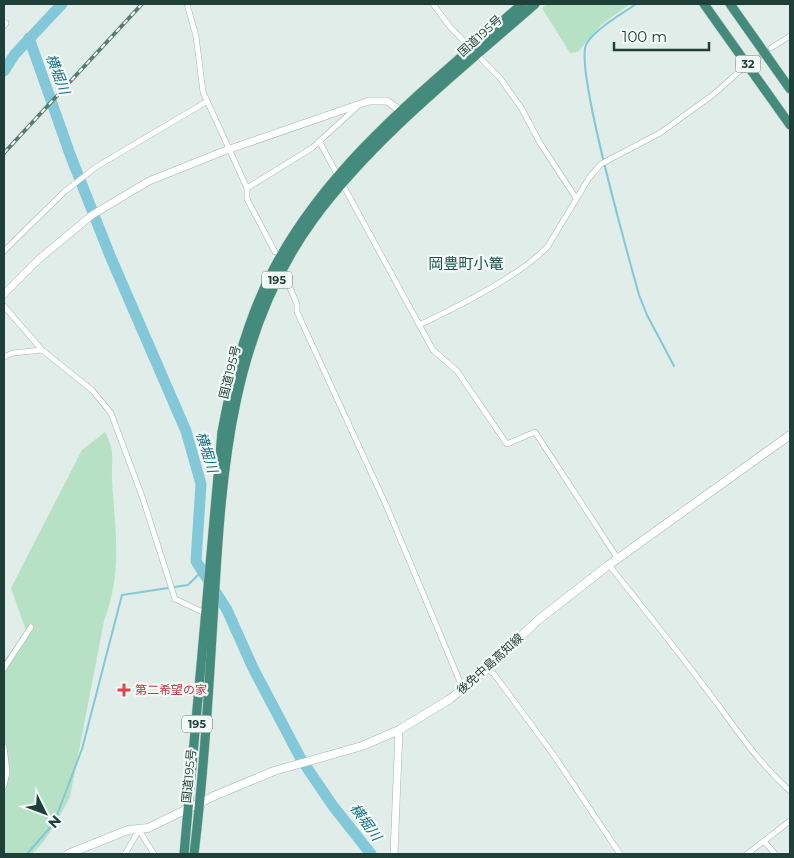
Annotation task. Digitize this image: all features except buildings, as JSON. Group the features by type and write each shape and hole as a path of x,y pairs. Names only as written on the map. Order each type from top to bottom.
{"highway":[{"name":"国道195号","path":"194,854 208,722 209,567 222,432 242,345 272,271 308,214 405,114 478,48 522,4"},
{"name":"国道195号","path":"478,48 534,4"},
{"name":"32","path":"704,4 790,125"},
{"name":"32","path":"730,4 790,89"},
{"name":"国道195号","path":"184,854 210,615 214,603 231,428 247,352 262,312 293,250 340,180"}],"main road":[{"name":"後免中島高知線","path":"68,854 128,830 148,828 240,785 362,746 399,730 464,689 538,621 609,565 790,435"}],"street":[{"path":"187,4 196,36 201,83 206,102 246,188 247,199 275,252"},
{"path":"433,4 450,27 478,48 522,109 540,143 576,198"},
{"path":"771,48 790,36"},
{"path":"420,325 496,283 541,254 548,246 576,198 601,164 660,133 714,94 742,69"},
{"path":"4,294 39,259 95,213 163,174 228,149 361,104 386,101 405,114"},
{"path":"4,251 80,180 148,135 206,102"},
{"path":"246,188 312,148 361,104"},
{"path":"319,141 433,350 457,371 507,444 535,432 618,559"},
{"path":"287,281 297,304 297,312 320,358 386,505 464,689"},
{"path":"4,306 42,350 92,390 111,413 140,492 175,599 210,615"},
{"path":"4,357 13,353 42,350"},
{"path":"609,565 704,686 747,747 772,775 790,791"},
{"path":"4,668 31,627"},
{"path":"487,669 494,674 553,754 620,854"},
{"path":"394,854 399,730"},
{"path":"4,747 7,772 4,786"},
{"path":"747,854 790,821"},
{"path":"125,854 139,830 154,854"},
{"path":"764,841 775,854"}],"green space":[{"path":"547,4 630,4 602,24 578,52 570,53 542,8"},
{"path":"105,432 111,445 112,456 116,568 70,797 49,834 32,854 4,854 4,660 27,633 11,588 82,450"}],"waterway":[{"name":"横堀川","path":"4,71 15,54 62,4"},
{"path":"636,4 601,28 590,39 586,45 585,61 595,125 639,295 647,315 674,366"},
{"name":"横堀川","path":"29,38 71,157 111,258 186,431 201,484 196,561 227,610 253,668 301,759 333,806 371,854"},
{"path":"27,854 54,823 82,749 122,595 188,585 201,572"}],"tunnel":[{"path":"747,66 771,48"}],"railway":[{"path":"4,153 142,4"}],"place":[{"name":"第二希望の家","path":"124,690"}],"district":[{"name":"岡豊町小篭","path":"466,264"}]}
